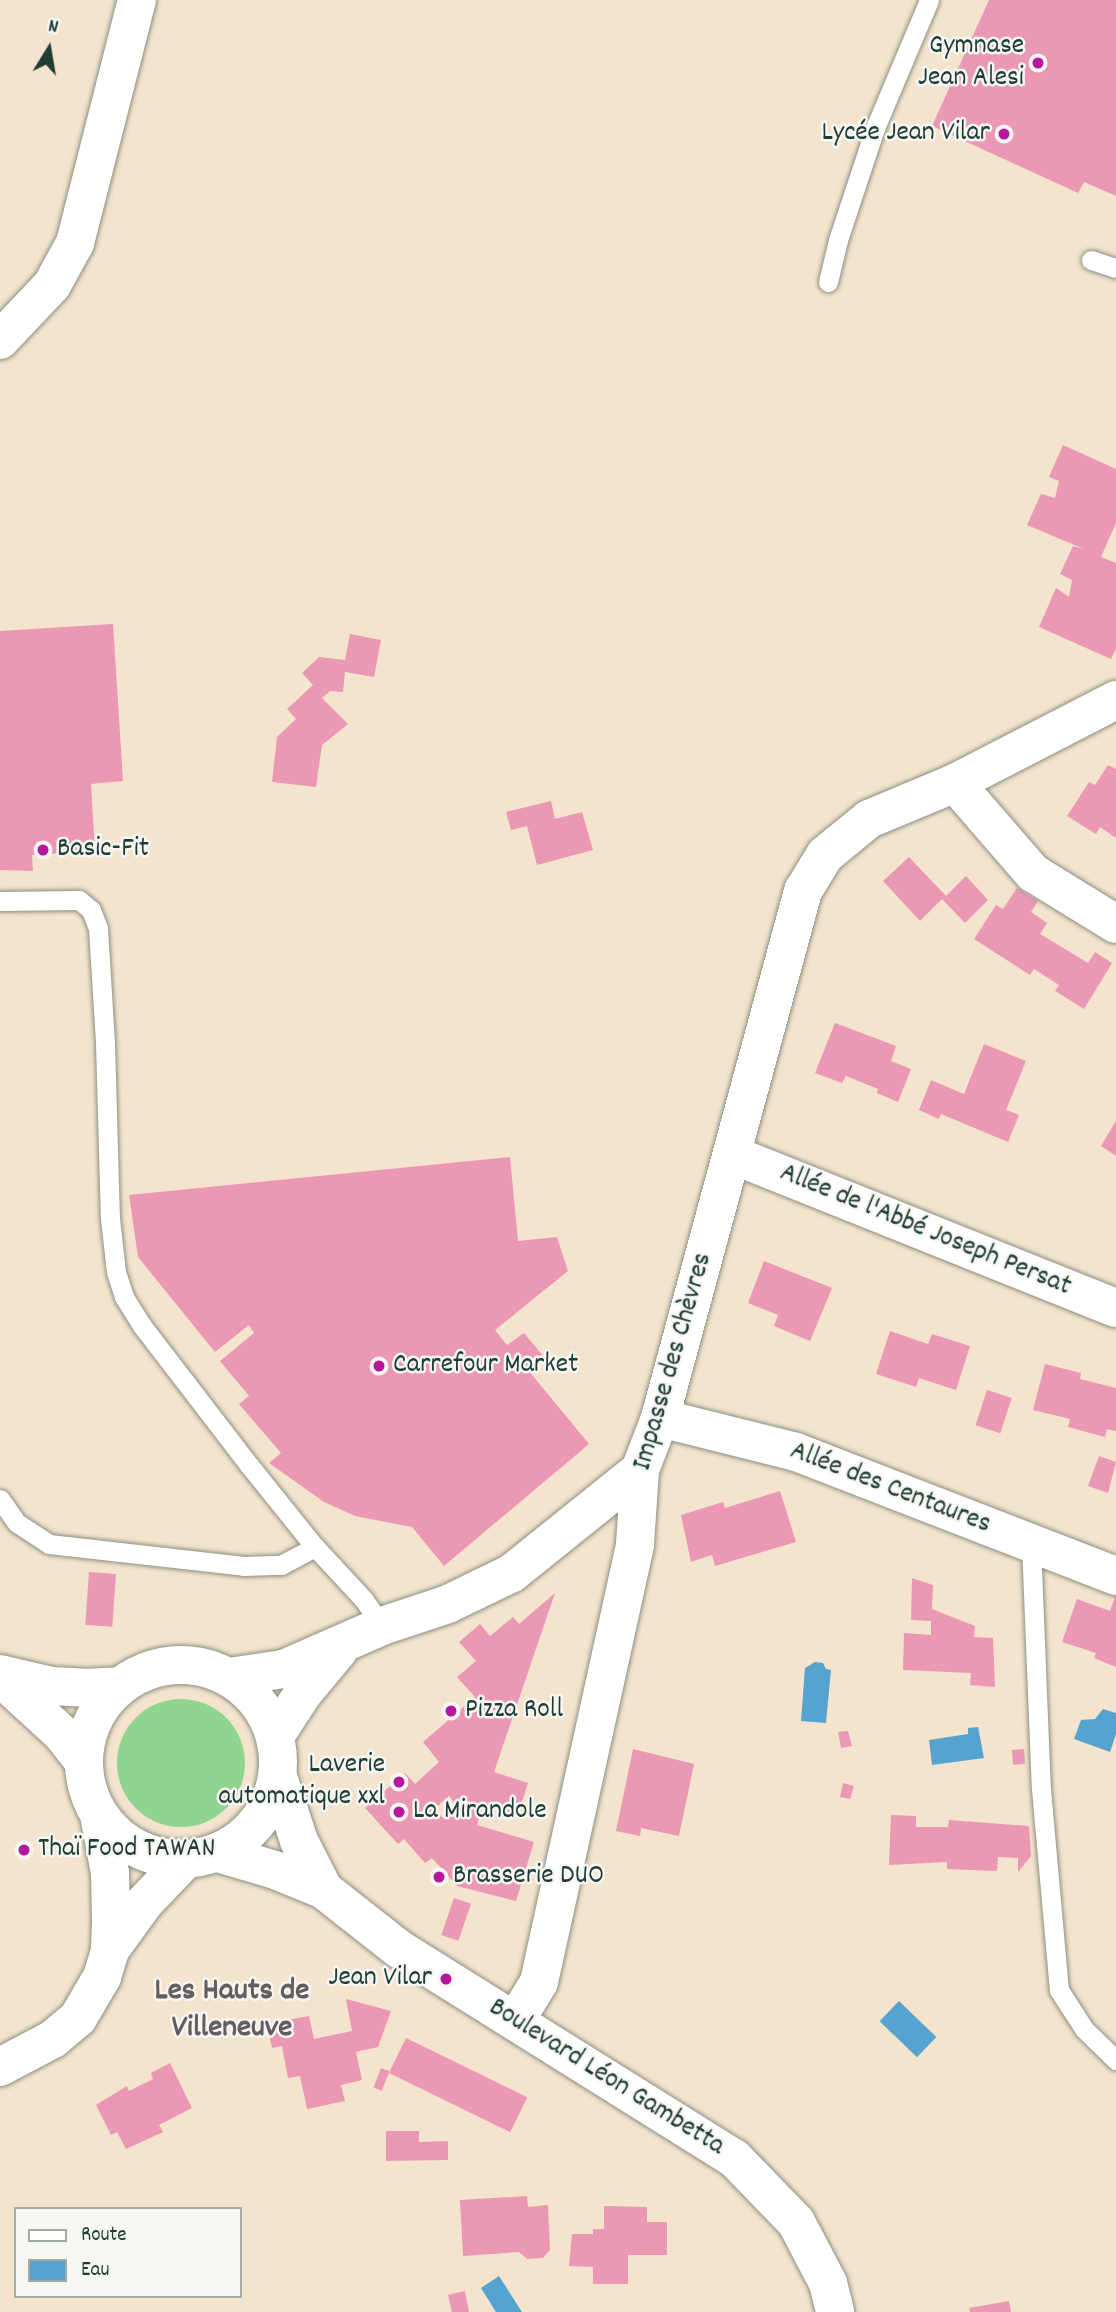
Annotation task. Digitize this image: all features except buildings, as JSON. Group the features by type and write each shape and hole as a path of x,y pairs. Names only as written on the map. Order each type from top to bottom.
{"street":[{"path":"0,340 52,285 75,243 137,0"},
{"name":"Impasse des Chèvres","path":"516,2020 539,1982 635,1544 640,1470 660,1418 803,891 825,855 869,819 955,783 1116,700"},
{"path":"955,783 1033,873 1116,924"},
{"name":"Allée de l'Abbé Joseph Persat","path":"733,1155 1116,1308"},
{"name":"Allée des Centaures","path":"660,1418 796,1452 1116,1576"},
{"path":"229,1677 284,1669 382,1626 448,1604 512,1573 640,1470"},
{"path":"275,1736 303,1693 343,1645"},
{"path":"110,1950 144,1903 201,1857 240,1840 258,1823 271,1802 278,1777 275,1736 258,1702 229,1677 202,1667 173,1665 145,1671 119,1686 92,1719 83,1761 89,1798 115,1835 136,1849 160,1858 201,1857"},
{"path":"0,1675 52,1686 119,1686"},
{"path":"0,1675 62,1734 83,1761"},
{"name":"Boulevard Léon Gambetta","path":"278,1777 299,1841 324,1890"},
{"path":"0,2067 53,2039 78,2018 102,1977 110,1950 110,1873 99,1815"},
{"name":"Boulevard Léon Gambetta","path":"201,1857 275,1870 324,1890 398,1949 734,2158 796,2222 828,2283 835,2312"}],"lane":[{"path":"828,282 838,240 875,128 929,0"},
{"path":"1091,260 1116,268"},
{"path":"0,901 79,900 90,910 98,928 106,1042 110,1218 116,1272 124,1297 172,1365 315,1547 364,1600 382,1626"},
{"path":"0,1499 30,1534 50,1544 244,1566 281,1565 315,1547"},
{"path":"1031,1543 1041,1789 1059,1990 1084,2029 1116,2060"}],"green space":[{"path":"181,1699 205,1704 226,1718 240,1739 245,1763 240,1787 226,1808 205,1822 181,1827 157,1822 136,1808 122,1787 117,1763 122,1739 136,1718 157,1704"}],"water":[{"path":"815,1662 823,1663 826,1669 831,1670 826,1723 801,1721 805,1668"},
{"path":"1103,1709 1116,1713 1116,1734 1110,1752 1074,1739 1081,1720 1095,1719"},
{"path":"978,1727 984,1758 932,1765 929,1740 968,1734 968,1728"},
{"path":"899,2001 936,2037 917,2057 880,2021"},
{"path":"499,2276 522,2312 496,2312 481,2288"}],"place":[{"name":"Gymnase Jean Alesi","path":"1038,63"},
{"name":"Lycée Jean Vilar","path":"1004,134"},
{"name":"Basic-Fit","path":"43,850"},
{"name":"Carrefour Market","path":"379,1366"},
{"name":"Pizza Roll","path":"451,1711"},
{"name":"Laverie automatique xxl","path":"399,1782"},
{"name":"La Mirandole","path":"399,1812"},
{"name":"Thaï Food TAWAN","path":"24,1850"},
{"name":"Brasserie DUO","path":"439,1877"},
{"name":"Jean Vilar","path":"446,1979"}],"district":[{"name":"Les Hauts de Villeneuve","path":"232,2012"}]}
